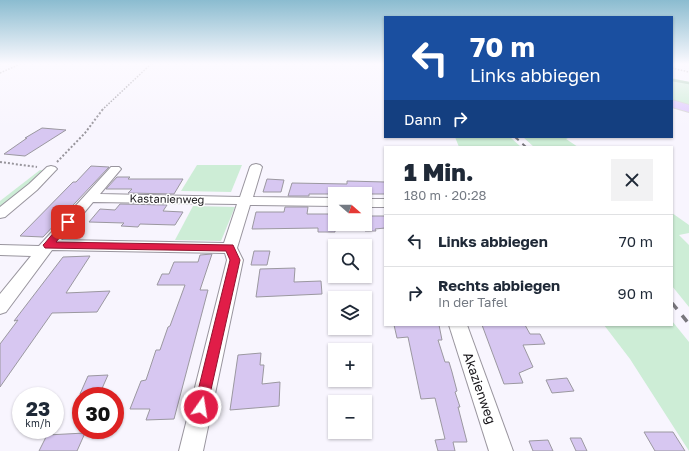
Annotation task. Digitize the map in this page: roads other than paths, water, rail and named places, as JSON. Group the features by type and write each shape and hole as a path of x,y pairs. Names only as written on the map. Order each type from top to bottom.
{"main road":[{"path":"673,103 689,109"}],"street":[{"path":"191,451 235,260 230,248 256,168"},
{"path":"0,214 33,187 51,169"},
{"path":"0,307 45,248 115,169"},
{"name":"Kastanienweg","path":"88,198 328,202"},
{"path":"372,202 384,203"},
{"path":"0,250 45,248 230,248"},
{"name":"Akazienweg","path":"458,326 501,451"}],"railway":[{"path":"516,138 525,146"},
{"path":"673,304 689,324"}]}
